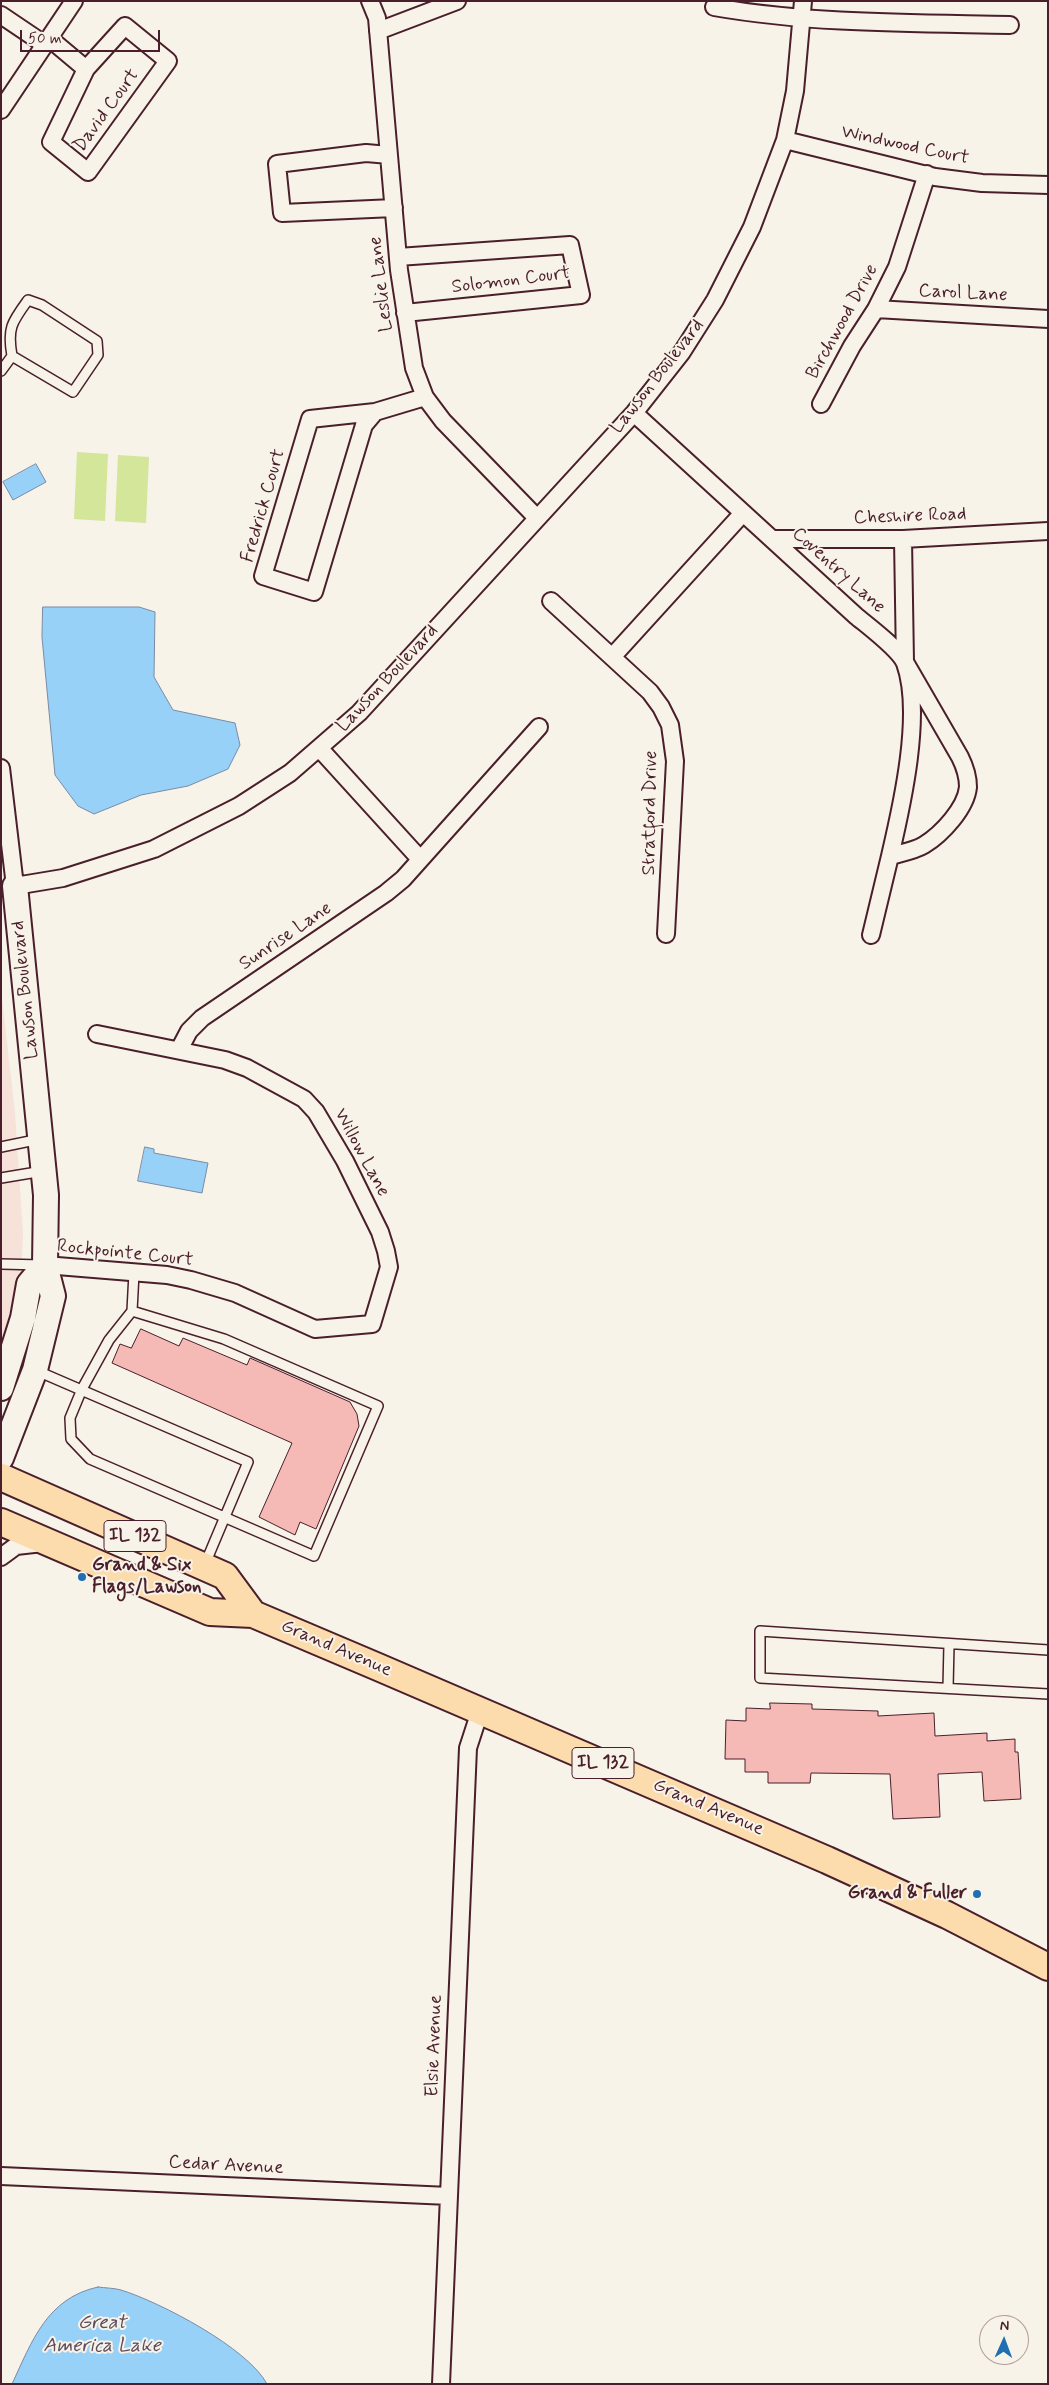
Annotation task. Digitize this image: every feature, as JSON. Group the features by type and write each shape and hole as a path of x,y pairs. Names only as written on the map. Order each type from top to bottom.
{"main road":[{"name":"IL 132","path":"1,1477 225,1576 253,1614"},
{"name":"Grand Avenue","path":"1,1522 210,1612 253,1614 827,1860 947,1915 1048,1967"}],"street":[{"path":"1,110 74,1"},
{"name":"Leslie Lane","path":"370,1 377,18 398,257 414,368 425,396 445,423 537,518"},
{"path":"378,31 457,1"},
{"path":"714,7 761,15 803,9 847,21 1010,26"},
{"name":"Lawson Boulevard","path":"1,1458 35,1370 53,1296 45,1265 47,1219 44,1171 12,887 63,878 154,849 239,806 290,773 320,749 359,713 634,412 682,352 715,300 752,227 785,140 795,90 803,9"},
{"path":"1,15 47,41 86,69"},
{"name":"David Court","path":"125,26 168,60 88,172 51,142 86,69 125,26"},
{"name":"Windwood Court","path":"785,140 935,177 982,183 1048,185"},
{"path":"389,154 366,153 277,164 282,213 394,208"},
{"name":"Birchwood Drive","path":"821,404 852,346 876,309 897,267 927,174"},
{"name":"Solomon Court","path":"398,257 570,245 581,294 405,313"},
{"name":"Carol Lane","path":"876,309 1048,319"},
{"name":"Fredrick Court","path":"375,412 364,425 314,592 263,576 310,419 375,412 425,396"},
{"path":"612,657 743,513 634,412"},
{"name":"Coventry Lane","path":"743,513 885,640 905,662 960,756 967,773 968,788 964,802 942,831 923,846 890,856"},
{"name":"Cheshire Road","path":"773,540 903,539 1048,532"},
{"name":"Coventry Lane","path":"871,935 890,856 908,764 911,700 905,662 903,539"},
{"name":"Stratford Drive","path":"551,601 650,692 661,706 670,725 675,761 666,934"},
{"name":"Sunrise Lane","path":"179,1050 189,1031 202,1018 386,894 403,879 539,727"},
{"path":"320,749 420,860"},
{"path":"1,768 12,887"},
{"name":"Willow Lane","path":"97,1034 225,1060 247,1068 304,1099 316,1112 345,1161 380,1232 386,1251 389,1267 372,1324"},
{"path":"1,1388 23,1318 28,1284 45,1265"},
{"name":"Rockpointe Court","path":"45,1265 167,1276 212,1285 315,1328 372,1324"},
{"path":"1,1557 16,1546 50,1543"},
{"name":"Elsie Avenue","path":"441,2384 468,1748 480,1711"},
{"name":"Cedar Avenue","path":"1,2176 449,2196"}],"lane":[{"path":"1,371 12,356 9,337 12,321 28,300 42,305 97,341 98,355 73,392 12,356"},
{"path":"1,1148 41,1138"},
{"path":"1,1178 44,1171"},
{"path":"1,1264 45,1265"},
{"path":"132,1311 224,1339 378,1406 314,1556 90,1459 71,1439 70,1418 82,1389 109,1340 132,1311 134,1273"},
{"path":"35,1370 248,1462 204,1566"},
{"path":"1048,1650 760,1631 760,1678 1048,1694"},
{"path":"948,1688 949,1644"}],"shaded area":[{"path":"1,989 15,1113 23,1234 21,1273 14,1313 1,1361"}],"green space":[{"path":"77,452 108,454 105,521 74,519"},
{"path":"118,455 149,457 146,523 115,521"}],"water":[{"path":"36,464 46,482 13,500 3,482"},
{"path":"43,607 139,607 155,612 154,677 173,710 235,723 240,745 228,769 188,786 141,795 94,814 78,806 55,775 42,637"},
{"path":"145,1147 154,1149 154,1153 208,1163 202,1193 138,1181"},
{"name":"Great America Lake","path":"98,2287 118,2289 138,2296 202,2328 242,2356 257,2370 267,2384 12,2384 35,2337 54,2311 80,2293"}],"building":[{"path":"141,1329 179,1346 183,1338 247,1365 250,1358 350,1402 357,1414 359,1426 316,1529 300,1522 295,1535 259,1517 292,1443 112,1363 120,1344 131,1348"},
{"path":"770,1703 812,1704 812,1709 878,1711 878,1716 934,1713 935,1736 987,1733 987,1741 1015,1739 1015,1752 1018,1752 1021,1799 984,1801 982,1772 938,1774 940,1817 893,1819 890,1774 811,1773 810,1783 768,1783 768,1772 745,1772 745,1759 725,1759 726,1720 746,1721 746,1708 770,1709"}],"place":[{"name":"Grand & Six Flags/Lawson","path":"82,1577"},
{"name":"Grand & Fuller","path":"977,1894"}]}
